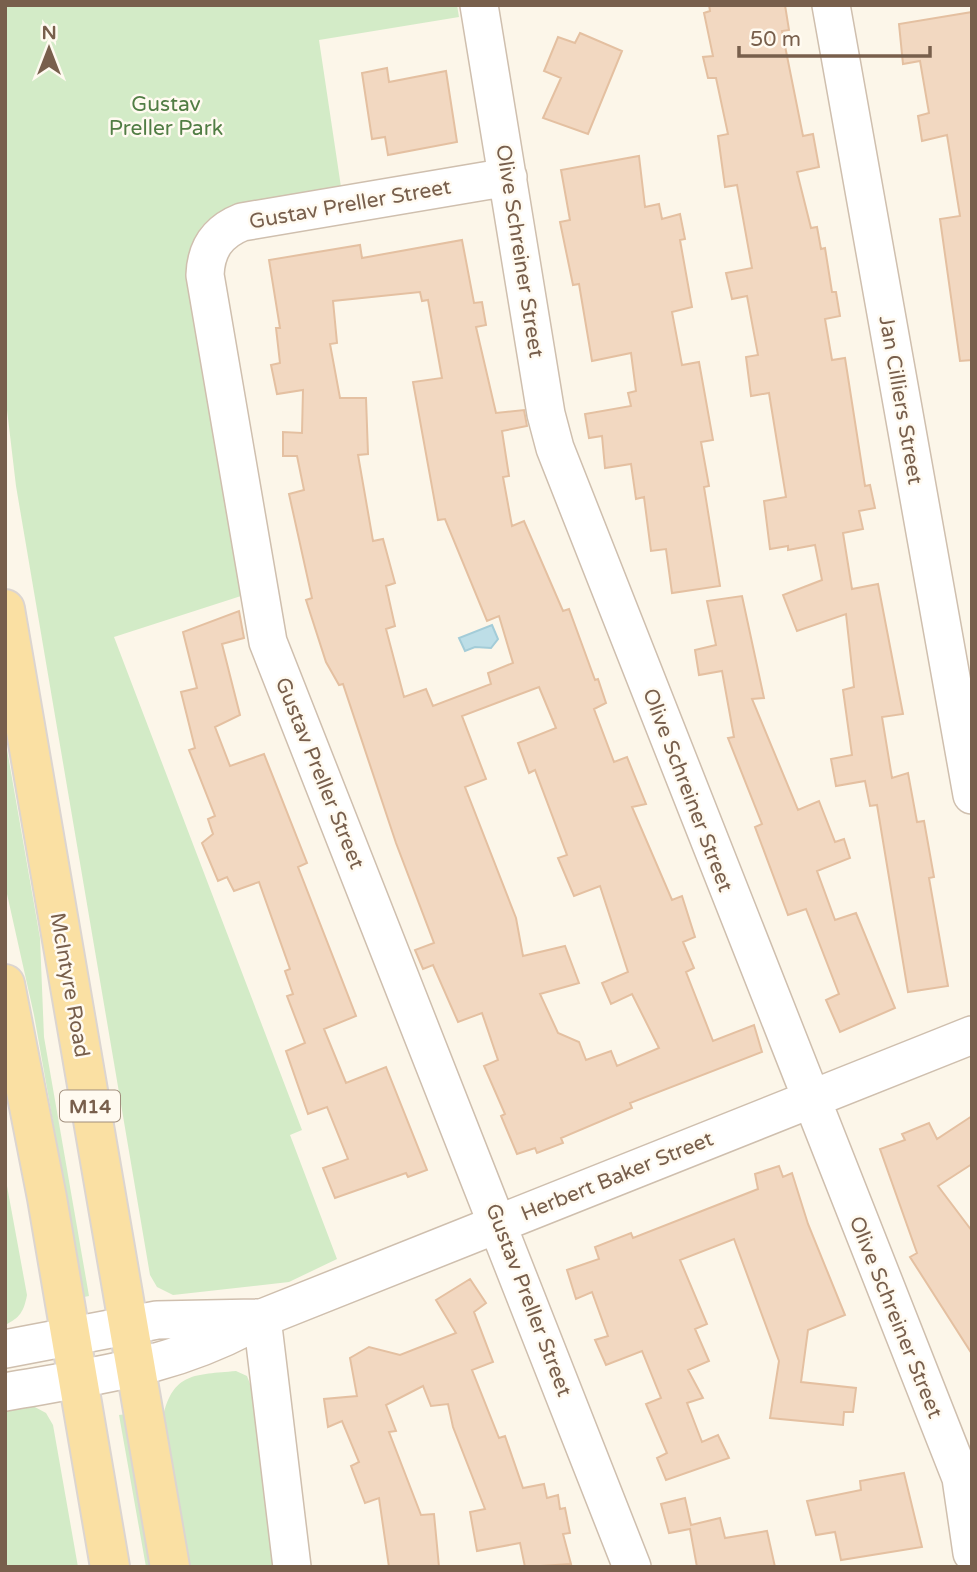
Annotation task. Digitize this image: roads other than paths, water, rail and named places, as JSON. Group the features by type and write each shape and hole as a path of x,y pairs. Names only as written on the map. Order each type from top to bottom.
{"main road":[{"name":"McIntyre Road","path":"5,609 170,1567"},
{"name":"M14","path":"5,984 44,1186 110,1567"}],"street":[{"name":"Olive Schreiner Street","path":"479,5 546,414 555,447 809,1100 961,1478 972,1553"},
{"name":"Jan Cilliers Street","path":"831,5 972,795"},
{"name":"Gustav Preller Street","path":"508,177 242,222 231,227 214,242 206,263 205,275 268,642 499,1223 632,1567"},
{"name":"Herbert Baker Street","path":"5,1392 134,1368 206,1348 262,1318 972,1035"},
{"name":"Herbert Baker Street","path":"5,1349 157,1320 262,1318"},
{"path":"262,1318 292,1567"}],"water":[{"path":"492,625 498,639 491,648 475,647 465,651 459,638"}],"park label":[{"name":"Gustav Preller Park","path":"166,116"}]}
